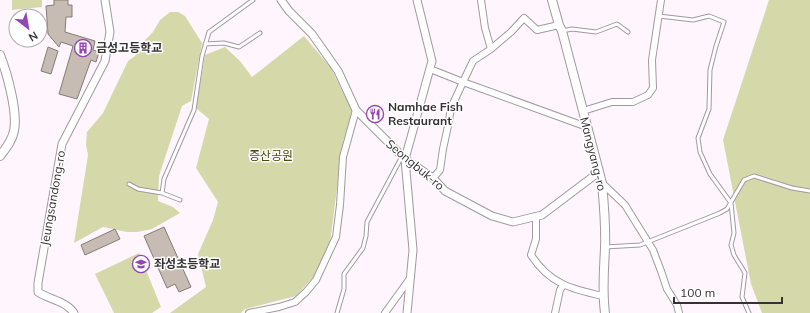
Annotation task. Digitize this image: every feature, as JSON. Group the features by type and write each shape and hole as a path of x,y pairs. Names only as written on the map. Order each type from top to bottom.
{"main road":[{"name":"Mangyang-ro","path":"552,0 561,28 602,183 605,247 603,296 605,313"},
{"path":"0,55 6,70 14,106 15,127 8,146 0,156"}],"street":[{"name":"Jeungsandong-ro","path":"71,312 66,305 38,292 38,283 62,144 105,61 110,32 105,0"},
{"name":"Seongbuk-ro","path":"281,0 289,11 312,34 338,71 356,110 405,159 433,178 445,191 492,216 513,222 542,214 599,172"},
{"path":"407,313 413,250 405,159 432,61 417,0"},
{"path":"481,0 485,28 491,49"},
{"path":"583,111 612,102 633,102 648,95 653,88 652,60 661,0"},
{"path":"433,178 440,170 451,108 473,61 491,49 511,32 524,18 537,30 561,28"},
{"path":"430,69 587,127"},
{"path":"249,313 295,302 316,280 336,237 343,157 356,110"},
{"path":"602,183 625,205 653,250 667,289 677,305 679,313"},
{"path":"536,216 536,239 531,255 544,271 554,280 574,290 603,296"},
{"path":"385,313 411,277"},
{"path":"555,313 560,290 563,285"}],"lane":[{"path":"162,193 164,179 194,110 202,56 209,32 253,0"},
{"path":"659,16 693,20 709,16 724,22 710,70 709,109 698,138 700,152 710,174 731,204 734,233 731,245 734,255 745,273 742,297 749,313"},
{"path":"561,28 596,32 617,24 628,32"},
{"path":"205,44 224,43 239,47 260,33"},
{"path":"337,313 344,289 344,274 363,248 367,222 372,211 400,160 405,159"},
{"path":"605,247 640,245 720,213 727,209 731,204 744,180 754,176 784,186 810,191"},
{"path":"129,184 138,189 162,193 180,200"}],"green space":[{"path":"12,0 42,0 42,7 12,8"},
{"path":"769,0 810,0 810,313 762,313 751,284 723,140"},
{"path":"170,12 178,12 185,16 202,43 191,101 182,106 159,176 158,201 173,207 180,213 152,229 127,232 103,227 74,243 88,155 86,145 87,132 103,113 128,61 135,56 139,46 153,32 160,20"},
{"name":"증산공원","path":"304,36 331,68 353,113 343,141 330,243 315,275 296,296 245,309 241,313 170,313 206,287 198,254 213,220 218,202 196,168 209,119 196,108 205,55 225,47 240,61 252,77"},
{"path":"139,253 161,307 152,313 114,313 95,274"}],"building":[{"name":"금성고등학교","path":"54,0 68,0 68,5 72,5 72,17 66,17 65,32 95,41 93,50 99,52 96,62 91,60 77,99 59,94 73,46 61,42 59,47 48,34 48,8 46,8 46,6 54,5"},
{"path":"48,47 58,51 51,74 41,71"},
{"path":"164,227 191,287 179,292 175,284 167,288 144,236"},
{"path":"115,229 120,239 85,255 81,245"}],"place":[{"name":"금성고등학교","path":"83,48"},
{"name":"Namhae Fish Restaurant","path":"375,114"},
{"name":"좌성초등학교","path":"141,264"}]}
